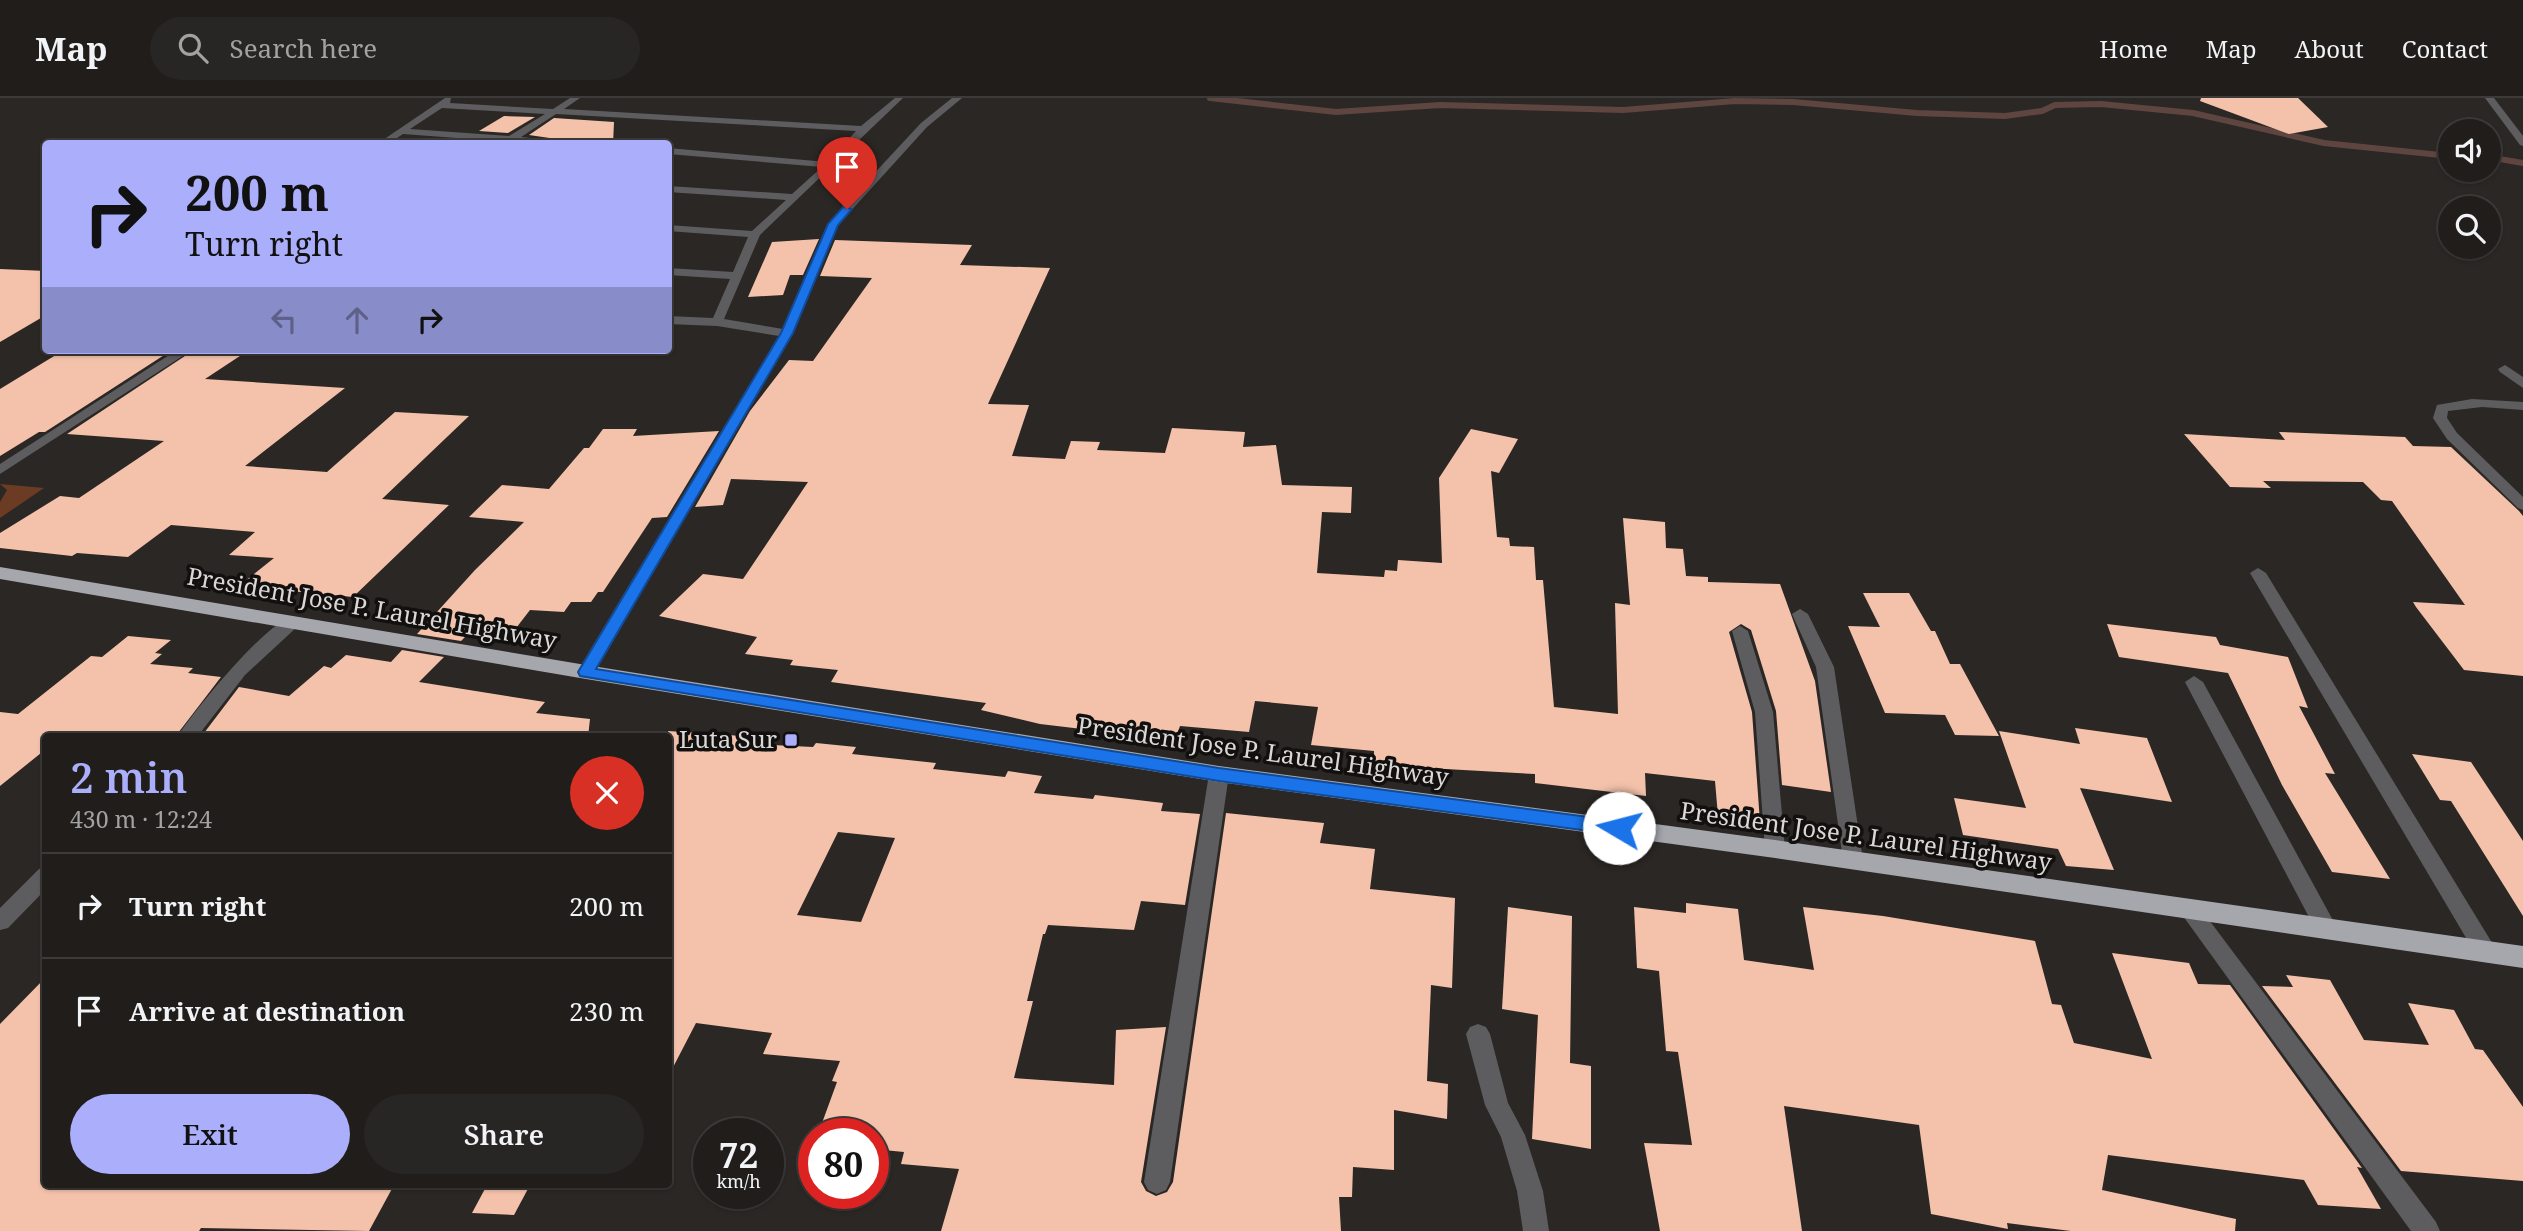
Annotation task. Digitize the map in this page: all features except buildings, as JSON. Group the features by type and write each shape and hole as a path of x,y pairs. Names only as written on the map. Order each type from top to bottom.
{"highway":[{"name":"President Jose P. Laurel Highway","path":"0,573 586,672 1219,774 1853,860 2523,957"}],"street":[{"path":"387,140 451,98"},
{"path":"399,131 510,140 576,98"},
{"path":"717,322 755,234 830,165 863,129 899,99 894,98"},
{"path":"586,672 787,333 833,224 924,125 958,98"},
{"path":"2489,98 2523,143"},
{"path":"439,106 558,110 863,129"},
{"path":"672,151 830,165"},
{"path":"672,189 792,198"},
{"path":"672,228 755,234"},
{"path":"672,271 738,276"},
{"path":"672,320 717,322 787,333"},
{"path":"0,470 180,354"},
{"path":"2505,369 2523,384"},
{"path":"2523,406 2484,402 2454,405 2442,408 2440,418 2452,436 2523,505"},
{"path":"2258,573 2486,952"},
{"path":"1800,614 1825,667 1853,860"},
{"path":"190,733 247,661 292,622"},
{"path":"1740,631 1764,712 1774,849"},
{"path":"2194,682 2327,930"},
{"path":"1157,1182 1219,774"},
{"path":"0,922 42,880"},
{"path":"2190,910 2427,1231"},
{"path":"1478,1034 1497,1105 1513,1135 1530,1191 1536,1231"}],"shaded area":[{"path":"0,484 44,488 0,518 0,502 7,490"}],"waterway":[{"path":"1210,98 1336,112 1440,105 1623,110 1735,101 1793,102 1917,113 2005,116 2042,111 2055,105 2101,104 2193,113 2324,143 2438,155"},
{"path":"2501,159 2523,163"}],"place":[{"name":"Luta Sur","path":"791,740"}],"route":[{"path":"847,209 833,224 787,333 586,672 1219,774 1619,828"}]}
